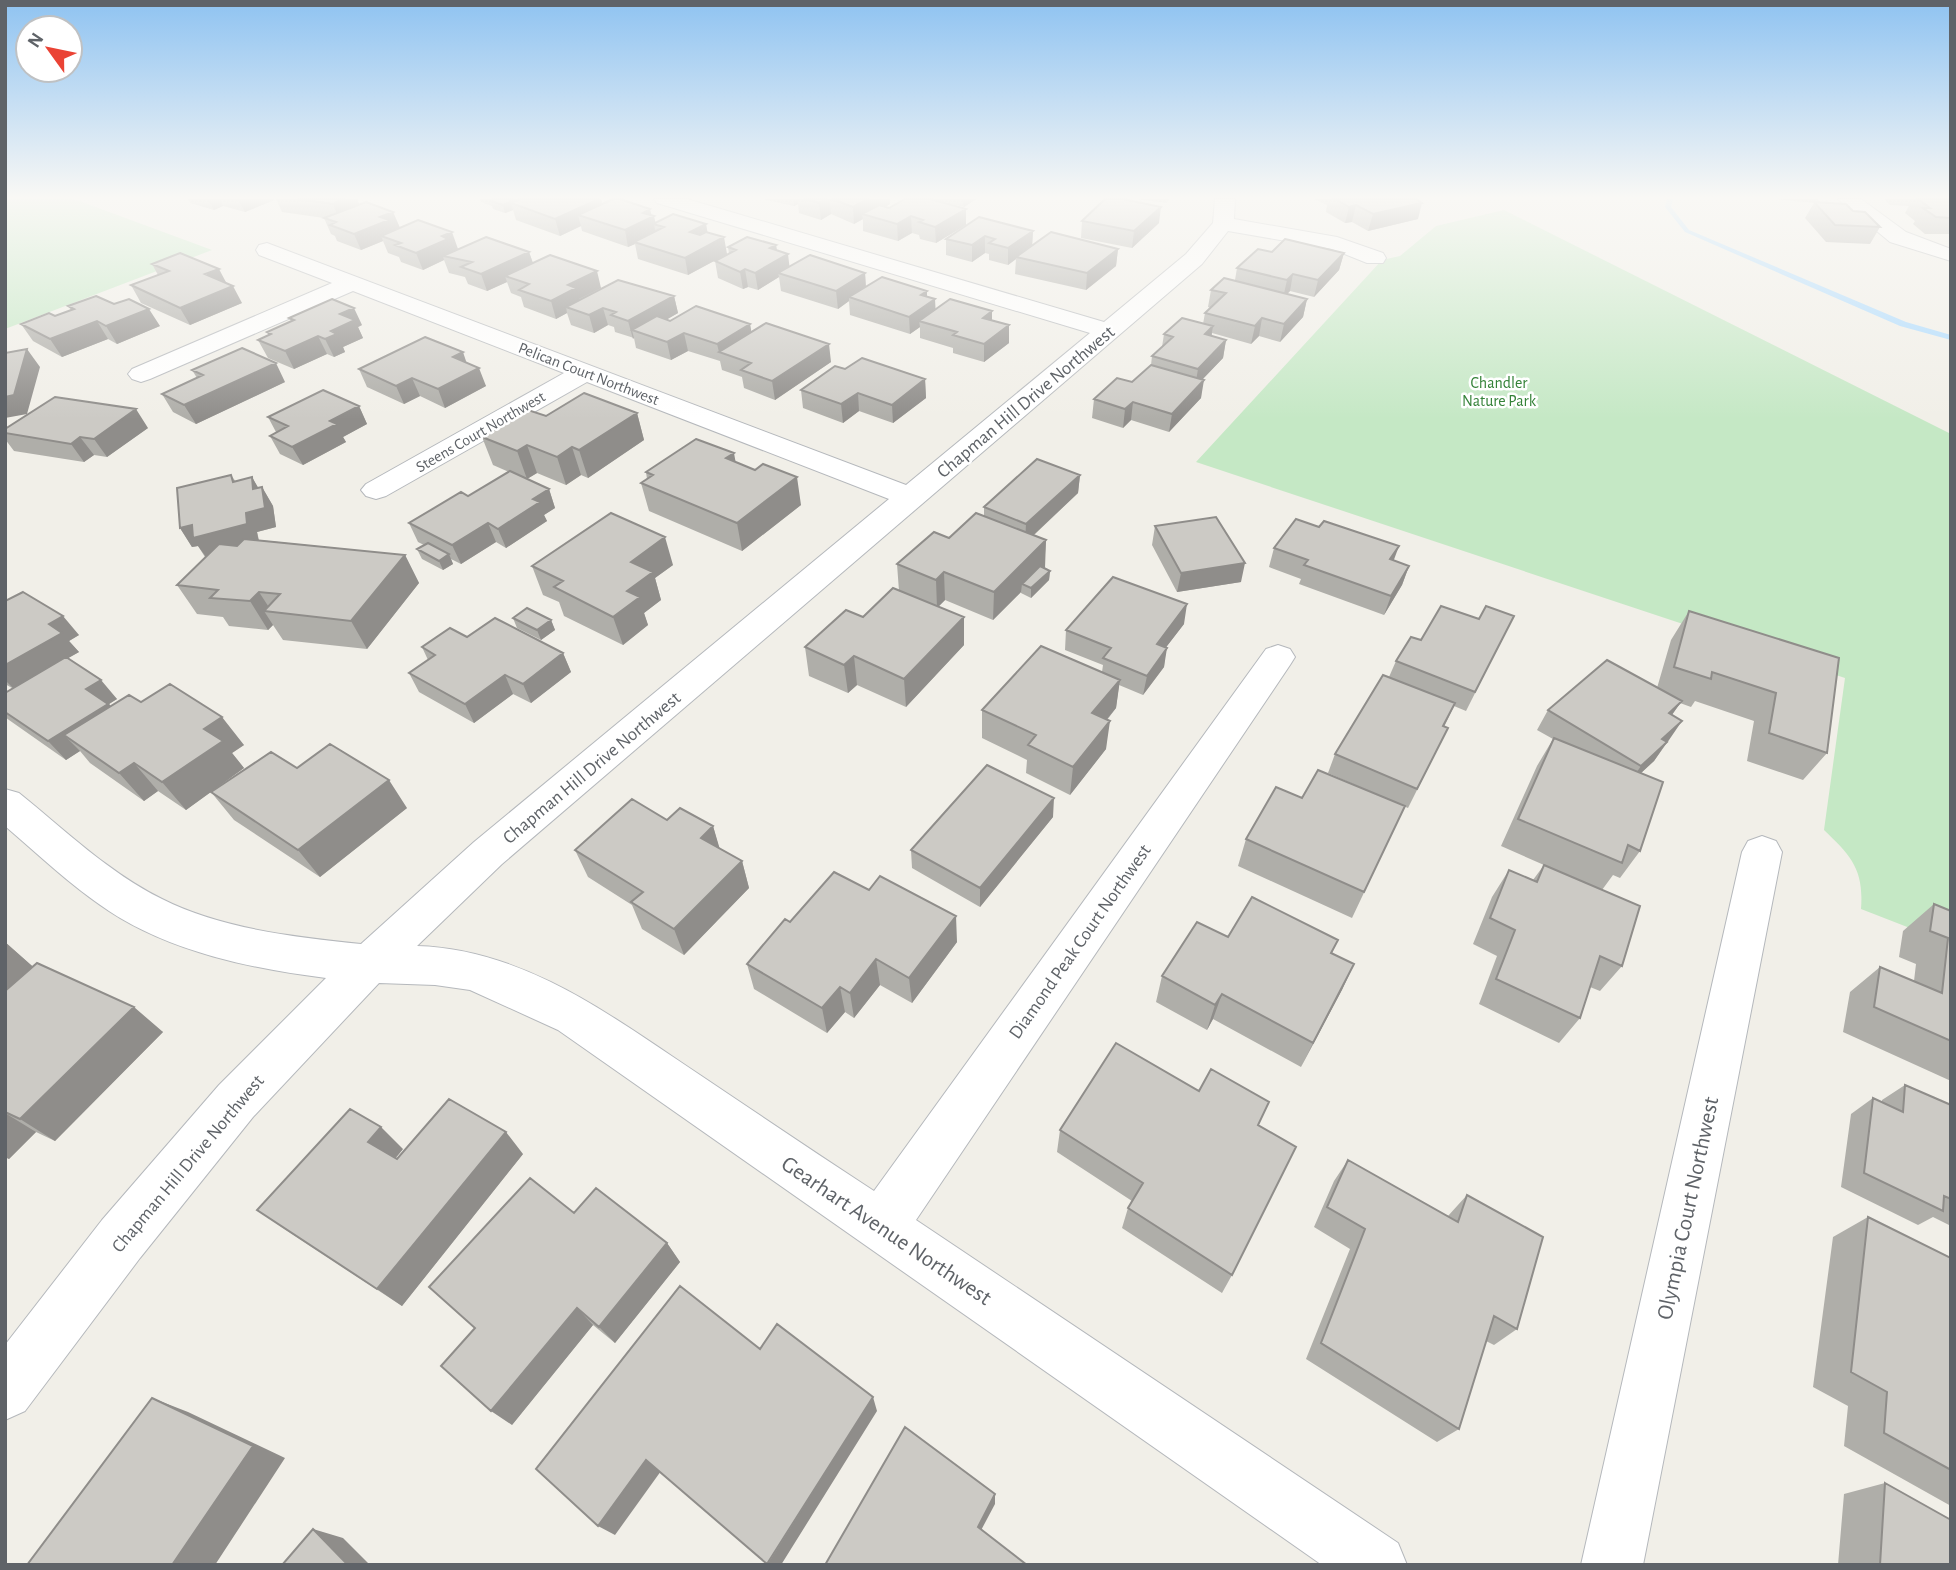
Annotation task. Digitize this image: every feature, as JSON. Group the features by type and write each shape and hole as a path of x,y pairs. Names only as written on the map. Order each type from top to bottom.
{"street":[{"name":"Pelican Court Northwest","path":"326,272 911,497"},
{"path":"911,272 1109,331"},
{"name":"Chapman Hill Drive Northwest","path":"5,1391 121,1239 236,1101 370,964 488,853 1178,272"},
{"path":"141,374 352,282"},
{"name":"Steens Court Northwest","path":"376,490 585,372"},
{"name":"Diamond Peak Court Northwest","path":"881,1225 1278,657"},
{"name":"Gearhart Avenue Northwest","path":"5,804 122,899 167,921 205,934 278,950 370,964 458,968 514,987 575,1016 1376,1565"},
{"name":"Olympia Court Northwest","path":"1612,1565 1762,852"}],"green space":[{"path":"5,272 154,272 5,329"},
{"name":"Chandler Nature Park","path":"1371,272 1628,272 1951,434 1951,944 1861,909 1860,883 1854,864 1824,830 1845,678 1196,462"}],"building":[{"path":"166,272 210,272 205,274 233,286 180,308 131,285"},
{"path":"513,272 594,272 568,285 576,288 551,301 519,290 529,284 505,276"},
{"path":"863,272 865,273 836,291 778,273"},
{"path":"1255,272 1325,272 1318,280 1293,274 1287,280"},
{"path":"882,277 927,291 921,295 935,299 909,317 849,297"},
{"path":"1224,278 1307,299 1284,324 1262,318 1255,326 1205,313 1226,293 1211,290"},
{"path":"618,280 674,296 628,321 611,315 616,312 603,308 589,315 566,307"},
{"path":"96,296 114,304 129,299 149,309 106,326 97,321 50,339 21,324 49,313 55,316 74,309 68,306"},
{"path":"332,299 354,308 340,314 355,320 331,331 337,334 325,339 318,336 285,351 258,340 271,334 267,332 294,320 289,318"},
{"path":"950,299 992,311 983,318 1009,325 984,344 953,335 957,332 919,321"},
{"path":"696,306 750,324 717,344 684,333 667,342 632,330 657,316 670,321"},
{"path":"1182,318 1213,326 1205,334 1226,340 1198,369 1152,356 1173,337 1164,334"},
{"path":"766,323 829,344 772,381 741,370 751,363 719,352"},
{"path":"425,337 463,352 453,357 479,368 438,389 412,378 396,386 359,369"},
{"path":"242,348 276,363 184,405 162,394 203,375 192,370"},
{"path":"27,349 14,395 5,397 5,353"},
{"path":"862,358 925,379 892,405 858,393 841,404 801,390 835,366 845,369"},
{"path":"1151,365 1204,380 1172,414 1133,402 1125,409 1094,399 1117,378 1132,382"},
{"path":"323,390 359,406 330,421 337,424 292,447 270,436 288,426 268,417"},
{"path":"584,393 637,413 579,450 572,447 557,457 527,445 517,451 482,437 528,410 546,416"},
{"path":"55,397 136,409 94,439 80,437 71,444 5,433 5,429"},
{"path":"696,439 734,453 726,458 755,470 763,464 797,477 737,523 641,483 653,475 646,472"},
{"path":"1037,459 1080,475 1026,524 984,507"},
{"path":"510,471 549,489 533,499 540,502 498,529 488,523 452,545 409,523 461,492 468,496"},
{"path":"231,475 233,482 252,477 253,489 262,487 265,508 246,513 247,524 193,538 192,525 180,528 177,488"},
{"path":"611,513 665,537 631,562 653,572 627,591 640,597 613,617 554,587 563,581 532,566"},
{"path":"976,513 1046,540 994,592 944,572 936,580 897,564 934,532 949,538"},
{"path":"1216,517 1245,563 1181,573 1155,526"},
{"path":"1296,519 1319,527 1324,521 1399,546 1390,559 1409,566 1391,596 1304,565 1308,560 1274,548"},
{"path":"244,539 405,555 351,621 264,611 280,594 259,592 250,601 210,598 218,590 177,585 219,544 237,546"},
{"path":"428,543 449,554 439,561 417,549"},
{"path":"1040,566 1050,571 1031,588 1022,584"},
{"path":"1113,577 1187,604 1157,644 1167,648 1147,676 1103,658 1111,648 1066,630"},
{"path":"893,588 964,617 904,679 854,656 844,665 805,647 846,610 863,617"},
{"path":"23,592 63,616 49,624 62,633 5,665 5,601"},
{"path":"1441,606 1479,619 1486,606 1514,616 1475,692 1396,661 1411,637 1421,640"},
{"path":"527,608 551,620 537,630 513,618"},
{"path":"1689,611 1839,658 1827,753 1769,733 1776,693 1712,672 1711,679 1674,667"},
{"path":"495,618 563,653 523,684 505,675 465,704 409,673 435,655 422,647 450,628 467,637"},
{"path":"1041,646 1120,680 1092,713 1110,721 1073,767 1028,745 1036,735 982,710"},
{"path":"66,657 101,680 86,689 108,704 48,741 5,712 5,693"},
{"path":"1607,660 1682,701 1669,713 1682,721 1662,739 1667,742 1641,766 1548,710"},
{"path":"1383,675 1455,703 1443,726 1448,728 1417,789 1335,754"},
{"path":"170,684 222,717 204,729 223,741 162,782 134,763 119,773 64,735 129,695 141,702"},
{"path":"1554,738 1663,782 1640,851 1628,845 1622,863 1518,819"},
{"path":"330,744 389,780 298,850 211,792 271,752 297,768"},
{"path":"987,765 1054,798 980,888 911,850"},
{"path":"1318,770 1405,806 1364,892 1246,839 1276,787 1302,798"},
{"path":"632,799 667,820 680,808 713,826 701,838 742,861 674,929 631,902 643,892 575,850"},
{"path":"1544,865 1640,906 1622,966 1600,956 1580,1018 1496,979 1515,930 1490,918 1509,870 1537,882"},
{"path":"834,872 869,890 880,876 956,916 909,978 876,959 850,993 840,987 822,1008 747,964 785,919 790,922"},
{"path":"1252,897 1338,940 1331,953 1354,964 1313,1043 1222,994 1215,1005 1162,976 1197,922 1228,937"},
{"path":"1934,904 1951,911 1951,1041 1874,1007 1880,967 1942,993 1948,938 1930,931"},
{"path":"37,963 134,1007 20,1119 5,1112 5,991"},
{"path":"1116,1043 1199,1091 1211,1069 1269,1102 1258,1125 1296,1147 1232,1275 1128,1208 1143,1183 1060,1130"},
{"path":"1905,1085 1951,1105 1951,1199 1944,1196 1943,1211 1864,1173 1873,1098 1903,1112"},
{"path":"449,1099 506,1132 377,1289 257,1210 350,1109 381,1127 368,1142 397,1159"},
{"path":"1348,1160 1458,1222 1467,1195 1543,1237 1517,1329 1494,1316 1459,1429 1321,1343 1365,1229 1327,1207"},
{"path":"530,1178 574,1213 596,1188 667,1243 599,1327 577,1308 491,1411 441,1366 475,1328 429,1287"},
{"path":"1868,1217 1951,1258 1951,1470 1884,1433 1887,1392 1851,1372"},
{"path":"680,1286 760,1349 777,1324 873,1397 767,1564 646,1460 598,1526 536,1469"},
{"path":"152,1398 253,1446 172,1565 27,1565"},
{"path":"905,1427 995,1494 978,1527 1027,1565 825,1565"},
{"path":"1885,1483 1951,1520 1951,1565 1880,1565"},
{"path":"313,1529 348,1565 282,1565"}],"waterway":[{"path":"1783,272 1903,324 1951,338"}]}
